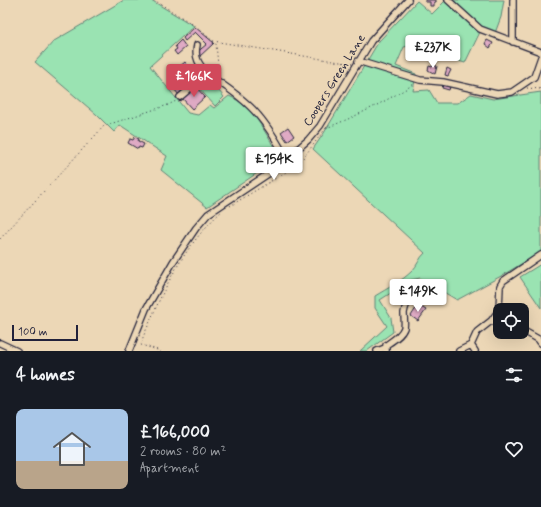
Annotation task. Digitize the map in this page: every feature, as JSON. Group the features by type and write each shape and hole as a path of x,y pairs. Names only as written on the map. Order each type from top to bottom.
{"street":[{"name":"Coopers Green Lane","path":"129,351 146,309 173,262 196,228 208,214 287,160 323,127 357,63 378,30 408,0"},
{"path":"448,0 480,29 541,52"},
{"path":"513,0 513,42"},
{"path":"197,45 195,54 198,64 207,74 254,109 273,133 287,160"},
{"path":"357,63 420,80 443,82 497,94 512,92 534,78 541,57"},
{"path":"180,97 207,74"},
{"path":"459,351 471,345 477,332 491,321 499,310 500,286 503,280 541,255"},
{"path":"377,351 385,350 386,345 398,336 404,328 404,311 410,299 415,295 421,294 427,298"},
{"path":"529,334 538,339 541,343"},
{"path":"0,343 17,351"},
{"path":"471,345 474,351"}],"path":[{"path":"154,0 197,27 216,44 218,81"},
{"path":"213,41 357,63"},
{"path":"228,207 290,169 303,158 323,127 352,118 388,100 420,80"},
{"path":"520,88 541,89"},
{"path":"0,239 104,126 168,105 180,97"},
{"path":"161,351 141,345 164,290 190,247 209,223 222,211"}],"green space":[{"path":"124,0 151,0 194,26 150,66 188,113 198,115 210,105 214,108 229,96 245,106 258,120 278,154 275,161 207,207 161,170 167,156 120,125 114,132 96,114 35,62 54,41"},
{"path":"452,0 504,0 501,17 495,33 480,26"},
{"path":"417,1 432,14 445,1 480,32 465,63 409,46 404,47 396,66 416,74 413,91 429,90 437,103 458,103 471,94 493,99 541,92 541,252 457,300 420,278 411,280 380,300 391,318 393,332 367,351 360,351 387,326 375,308 375,296 408,275 425,253 313,149 379,41"},
{"path":"207,77 224,97 215,106 197,86"},
{"path":"541,264 541,308 520,277"}],"building":[{"path":"425,0 436,0 436,2 434,2 434,6 430,6 430,2 425,2"},
{"path":"195,27 214,43 199,57 196,53 207,44 195,32 185,41 183,38"},
{"path":"181,40 186,47 177,55 174,51 177,49 175,46"},
{"path":"487,40 493,43 490,48 485,44"},
{"path":"185,62 190,68 184,73 179,67"},
{"path":"433,65 437,66 435,74 428,70 429,66 432,67"},
{"path":"447,68 451,70 448,76 445,75"},
{"path":"184,73 193,83 188,87 181,76"},
{"path":"179,76 183,81 174,89 170,84"},
{"path":"181,83 186,89 179,95 174,89"},
{"path":"443,85 450,87 449,90 442,88"},
{"path":"195,86 205,97 192,109 182,98"},
{"path":"288,127 294,136 287,141 281,132"},
{"path":"135,137 139,139 138,141 144,144 142,148 139,147 138,149 128,143 130,139 133,140"},
{"path":"418,305 426,310 418,321 411,316"}]}
